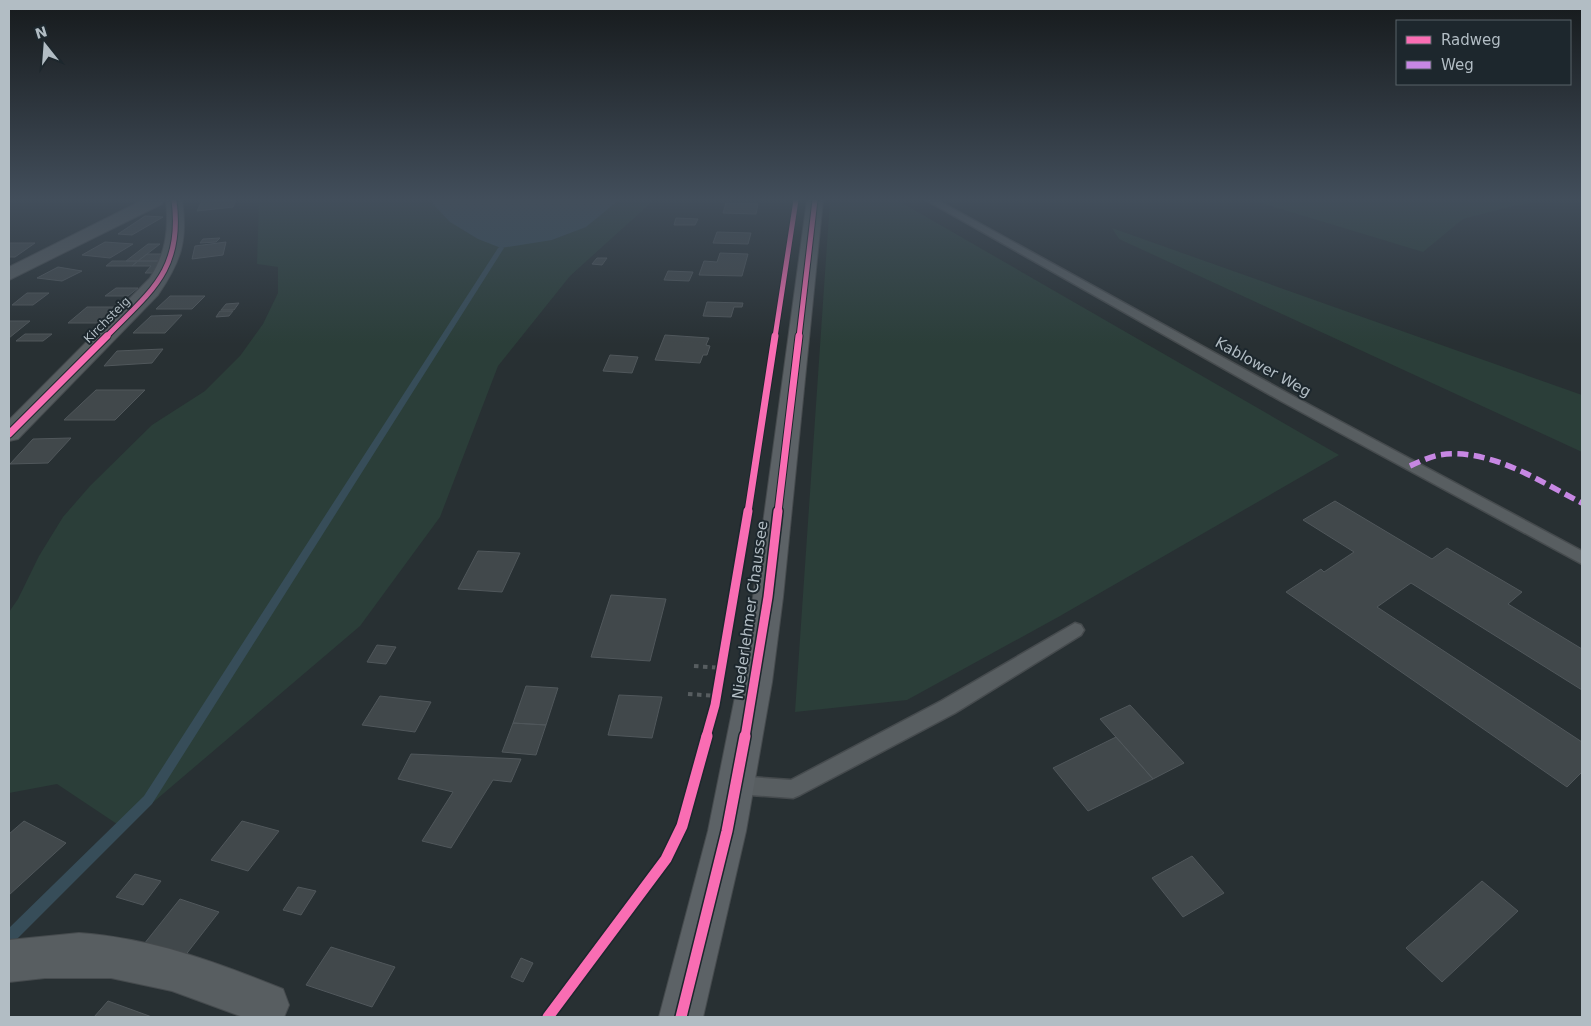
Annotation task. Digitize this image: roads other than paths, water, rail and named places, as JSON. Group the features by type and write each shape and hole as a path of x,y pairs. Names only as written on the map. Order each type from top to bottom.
{"main road":[{"name":"Niederlehmer Chaussee","path":"682,1017 736,785 755,682 768,597 809,248"}],"street":[{"path":"9,274 61,248"},
{"name":"Kirchsteig","path":"9,434 151,291 167,269 173,248"},
{"path":"9,961 39,956 75,954 133,959 179,971 267,1005"}],"lane":[{"name":"Kablower Weg","path":"1016,248 1286,398 1582,558"},
{"path":"736,785 793,789 948,707 1075,630"}],"waterway":[{"path":"10,936 148,800 501,248"}]}
